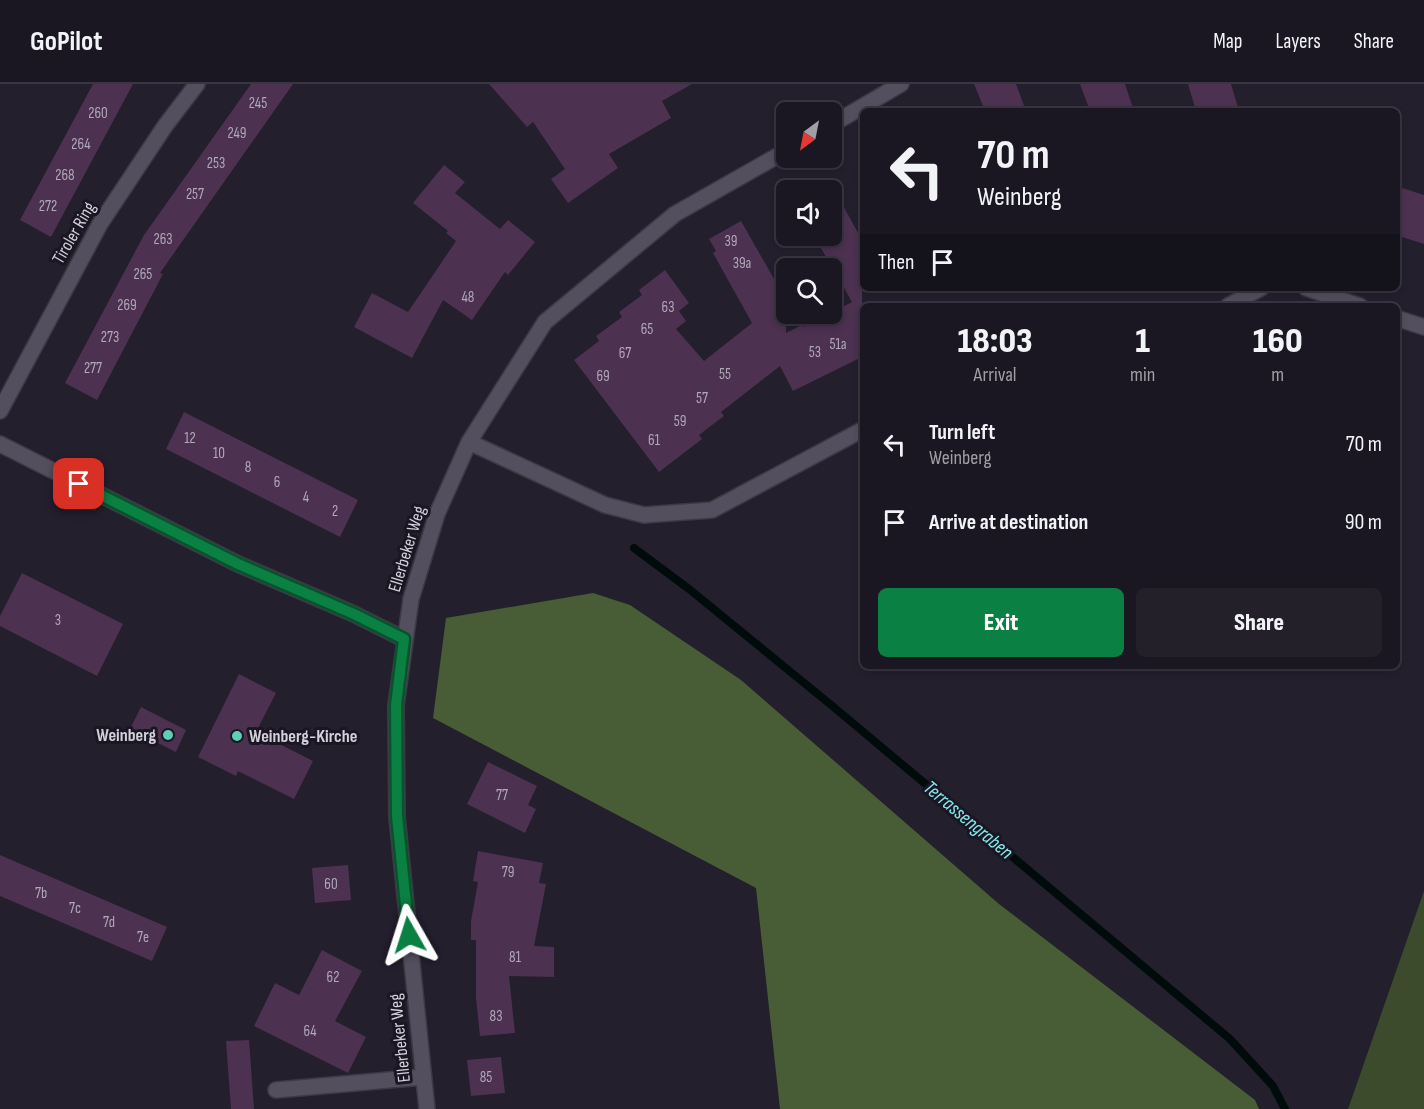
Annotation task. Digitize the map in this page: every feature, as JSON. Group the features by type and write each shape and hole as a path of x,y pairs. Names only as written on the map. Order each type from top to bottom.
{"street":[{"name":"Tiroler Ring","path":"0,411 100,224 165,126 197,84"},
{"path":"842,118 901,84"},
{"name":"Ellerbeker Weg","path":"427,1109 397,816 396,705 411,599 437,514 469,442 545,322 675,214 776,157"},
{"path":"1234,303 1256,291"},
{"path":"1315,291 1351,303"},
{"path":"1400,319 1424,327"},
{"path":"469,442 605,506 644,514 712,510 860,431"},
{"path":"0,444 238,564 354,614 404,639"},
{"path":"276,1090 423,1077"}],"green space":[{"path":"593,593 630,605 741,680 999,904 1255,1100 1259,1109 780,1109 756,888 433,718 446,618"},
{"path":"1424,891 1424,1109 1348,1109 1354,1092"}],"building":[{"path":"93,84 133,84 51,237 20,220"},
{"path":"251,84 293,84 160,273 163,274 97,400 65,383 144,235"},
{"path":"489,84 692,84 662,101 671,118 609,154 618,168 568,203 551,179 565,169 533,122 527,127"},
{"path":"974,84 1016,84 1025,108 984,108"},
{"path":"1080,84 1125,84 1133,108 1089,108"},
{"path":"1188,84 1231,84 1238,108 1195,108"},
{"path":"444,165 465,182 455,193 500,229 508,220 535,242 508,275 505,272 472,320 443,300 412,358 354,327 372,293 408,312 456,241 446,233 448,231 413,203"},
{"path":"1400,187 1424,195 1424,244 1400,236"},
{"path":"842,204 860,236 862,303 860,303 860,358 793,391 780,366 721,412 724,416 699,435 702,439 659,472 574,360 599,341 596,336 622,317 619,312 642,295 639,290 665,270 689,303 679,311 686,321 676,329 704,361 752,323 713,253 716,251 709,239 741,221 776,282 776,324 786,324 786,333 802,325 803,327 809,324 842,324 842,307 852,302 842,285 842,258 827,258 820,246 842,246"},
{"path":"184,412 358,500 340,537 166,449"},
{"path":"22,573 123,624 97,676 0,626 0,616"},
{"name":"Weinberg-Kirche","path":"239,674 276,693 256,732 313,761 294,799 238,771 236,776 198,757"},
{"name":"Weinberg","path":"141,707 186,730 176,752 130,729"},
{"path":"488,762 537,786 528,805 536,809 525,833 467,804"},
{"path":"478,851 543,863 539,883 546,884 534,946 554,947 554,977 509,976 515,1033 480,1036 476,998 476,940 471,940 471,921 478,882 473,881"},
{"path":"0,855 167,927 152,961 0,896"},
{"path":"348,865 351,900 315,903 312,868"},
{"path":"322,950 362,971 335,1021 366,1037 348,1073 254,1026 275,983 299,995"},
{"path":"249,1040 254,1109 231,1109 226,1041"},
{"path":"501,1057 505,1093 471,1096 467,1060"}],"waterway":[{"name":"Terrassengraben","path":"634,548 689,589 830,704 1230,1039 1273,1086 1285,1109"}],"place":[{"name":"Weinberg","path":"168,735"},
{"name":"Weinberg-Kirche","path":"237,736"}],"route":[{"path":"79,484 238,564 354,614 404,639 396,705 397,816 409,935"}]}
